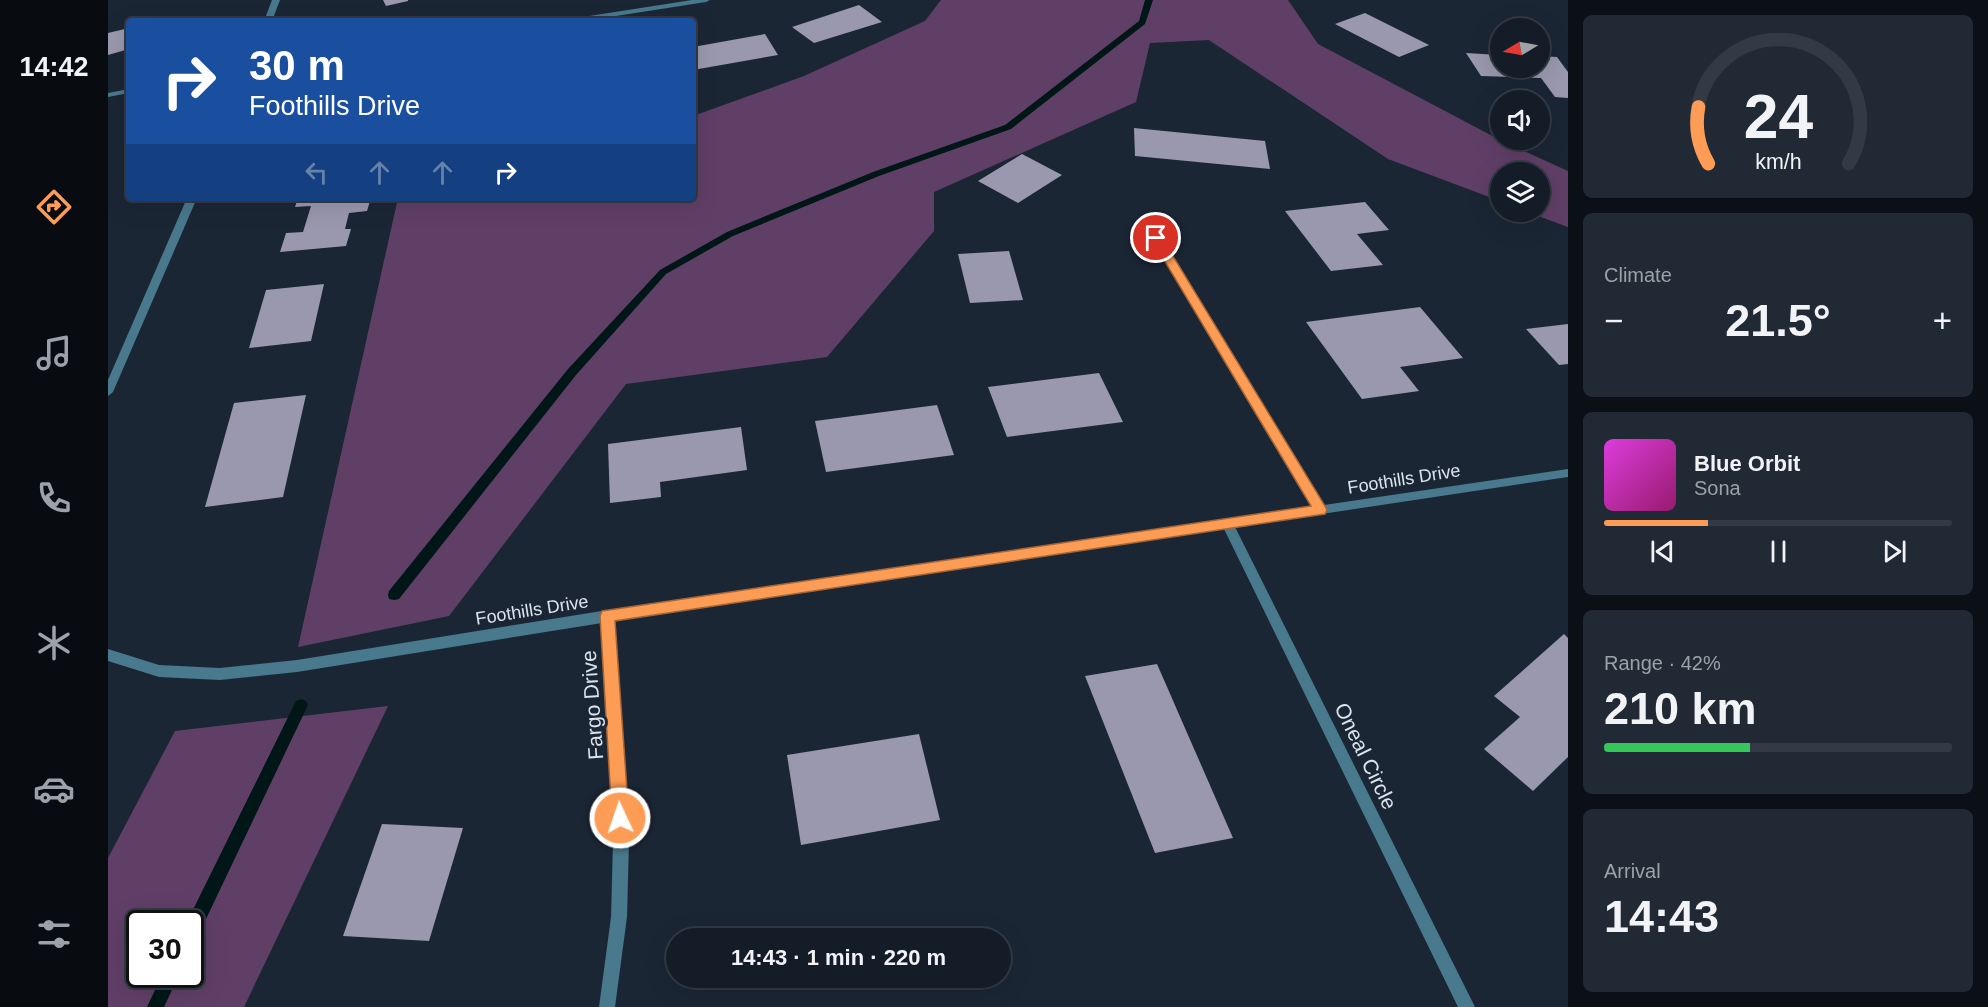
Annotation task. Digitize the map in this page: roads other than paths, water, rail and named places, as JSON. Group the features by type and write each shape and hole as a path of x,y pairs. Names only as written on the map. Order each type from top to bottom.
{"street":[{"path":"269,18 276,0"},
{"path":"589,18 706,0"},
{"path":"108,95 126,92"},
{"path":"108,392 191,201"},
{"path":"1156,238 1321,510"},
{"name":"Foothills Drive","path":"108,655 159,671 220,674 297,666 608,616 1568,473"},
{"name":"Oneal Circle","path":"1227,523 1467,1007"},
{"name":"Fargo Drive","path":"607,1007 619,917 621,841 608,616"}],"waterway":[{"path":"394,595 572,372 663,272 730,234 876,174 1008,127 1142,22 1149,0"},
{"path":"202,910 301,705"},
{"path":"155,1007 164,988"}]}
